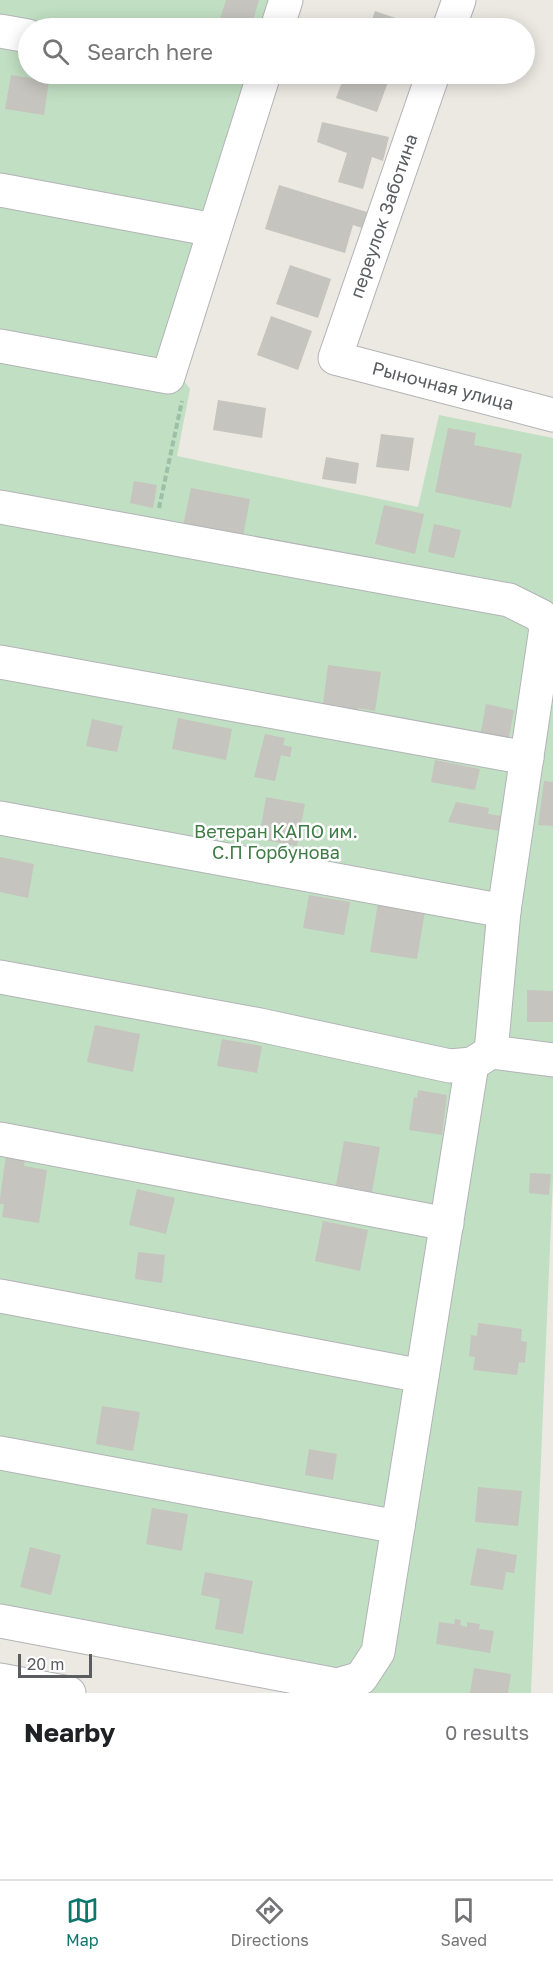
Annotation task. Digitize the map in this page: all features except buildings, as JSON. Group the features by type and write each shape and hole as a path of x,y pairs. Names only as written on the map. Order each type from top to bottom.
{"street":[{"path":"280,18 286,0"},
{"path":"453,18 459,0"},
{"path":"0,31 18,34"},
{"path":"0,346 168,377 214,230 252,84"},
{"name":"переулок Заботина","path":"335,358 430,84"},
{"path":"0,190 214,230"},
{"name":"Рыночная улица","path":"335,358 553,415"},
{"path":"0,507 509,600 541,615 546,628 481,1058 447,1224 378,1652 361,1677 337,1685 0,1621"},
{"path":"0,662 527,758"},
{"path":"0,818 504,911"},
{"path":"0,977 260,1025 450,1066 481,1058 553,1059"},
{"path":"0,1139 447,1224"},
{"path":"0,1296 423,1376"},
{"path":"0,1453 398,1527"},
{"path":"0,1680 69,1693"}],"path":[{"path":"153,535 184,393 168,377"}],"green space":[{"name":"Ветеран КАПО им. С.П Горбунова","path":"0,0 295,0 289,18 18,18 18,84 269,84 179,374 190,389 177,456 418,507 439,415 553,438 553,1177 531,1693 304,1693 0,1635"}]}
